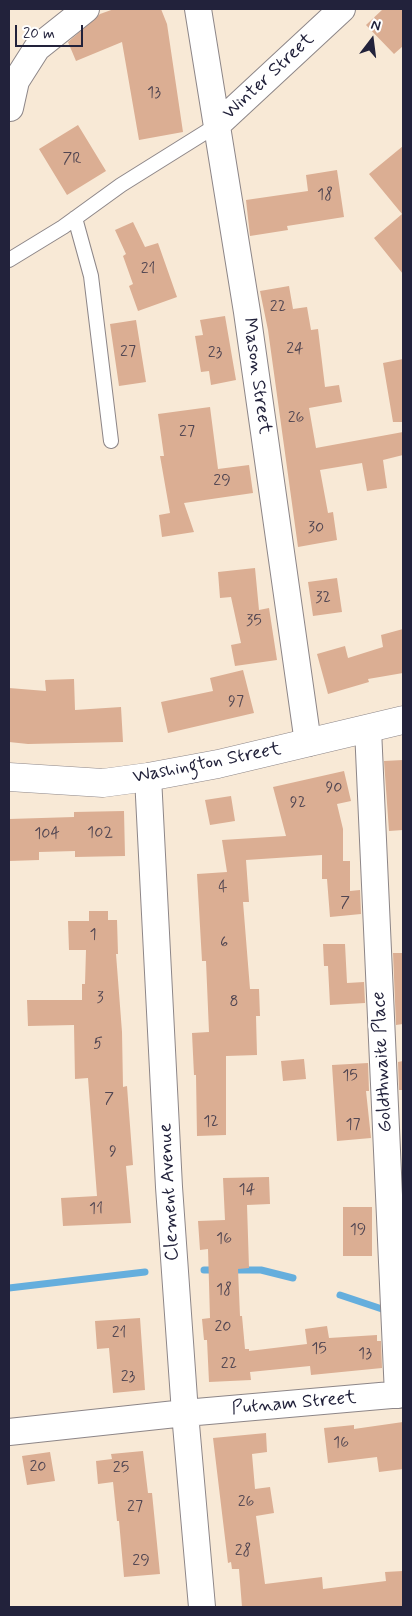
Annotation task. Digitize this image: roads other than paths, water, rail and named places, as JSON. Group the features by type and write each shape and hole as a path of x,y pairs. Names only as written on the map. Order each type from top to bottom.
{"main road":[{"name":"Washington Street","path":"9,777 103,783 148,777 308,743 403,720"}],"street":[{"path":"10,108 16,81 37,48 86,9"},
{"name":"Mason Street","path":"198,9 247,312 308,743"},
{"name":"Winter Street","path":"217,125 342,9"},
{"name":"Goldthwaite Place","path":"368,729 400,1394"},
{"name":"Clement Avenue","path":"148,777 169,1188 185,1413 202,1607"},
{"name":"Putnam Street","path":"9,1432 185,1413 400,1394"}],"lane":[{"path":"9,260 75,218 121,185 217,125"},
{"path":"75,218 91,276 111,441"}],"waterway":[{"path":"204,1270 218,1270"},
{"path":"229,1270 261,1270 293,1278"},
{"path":"9,1288 145,1272"},
{"path":"340,1295 382,1309"}]}
